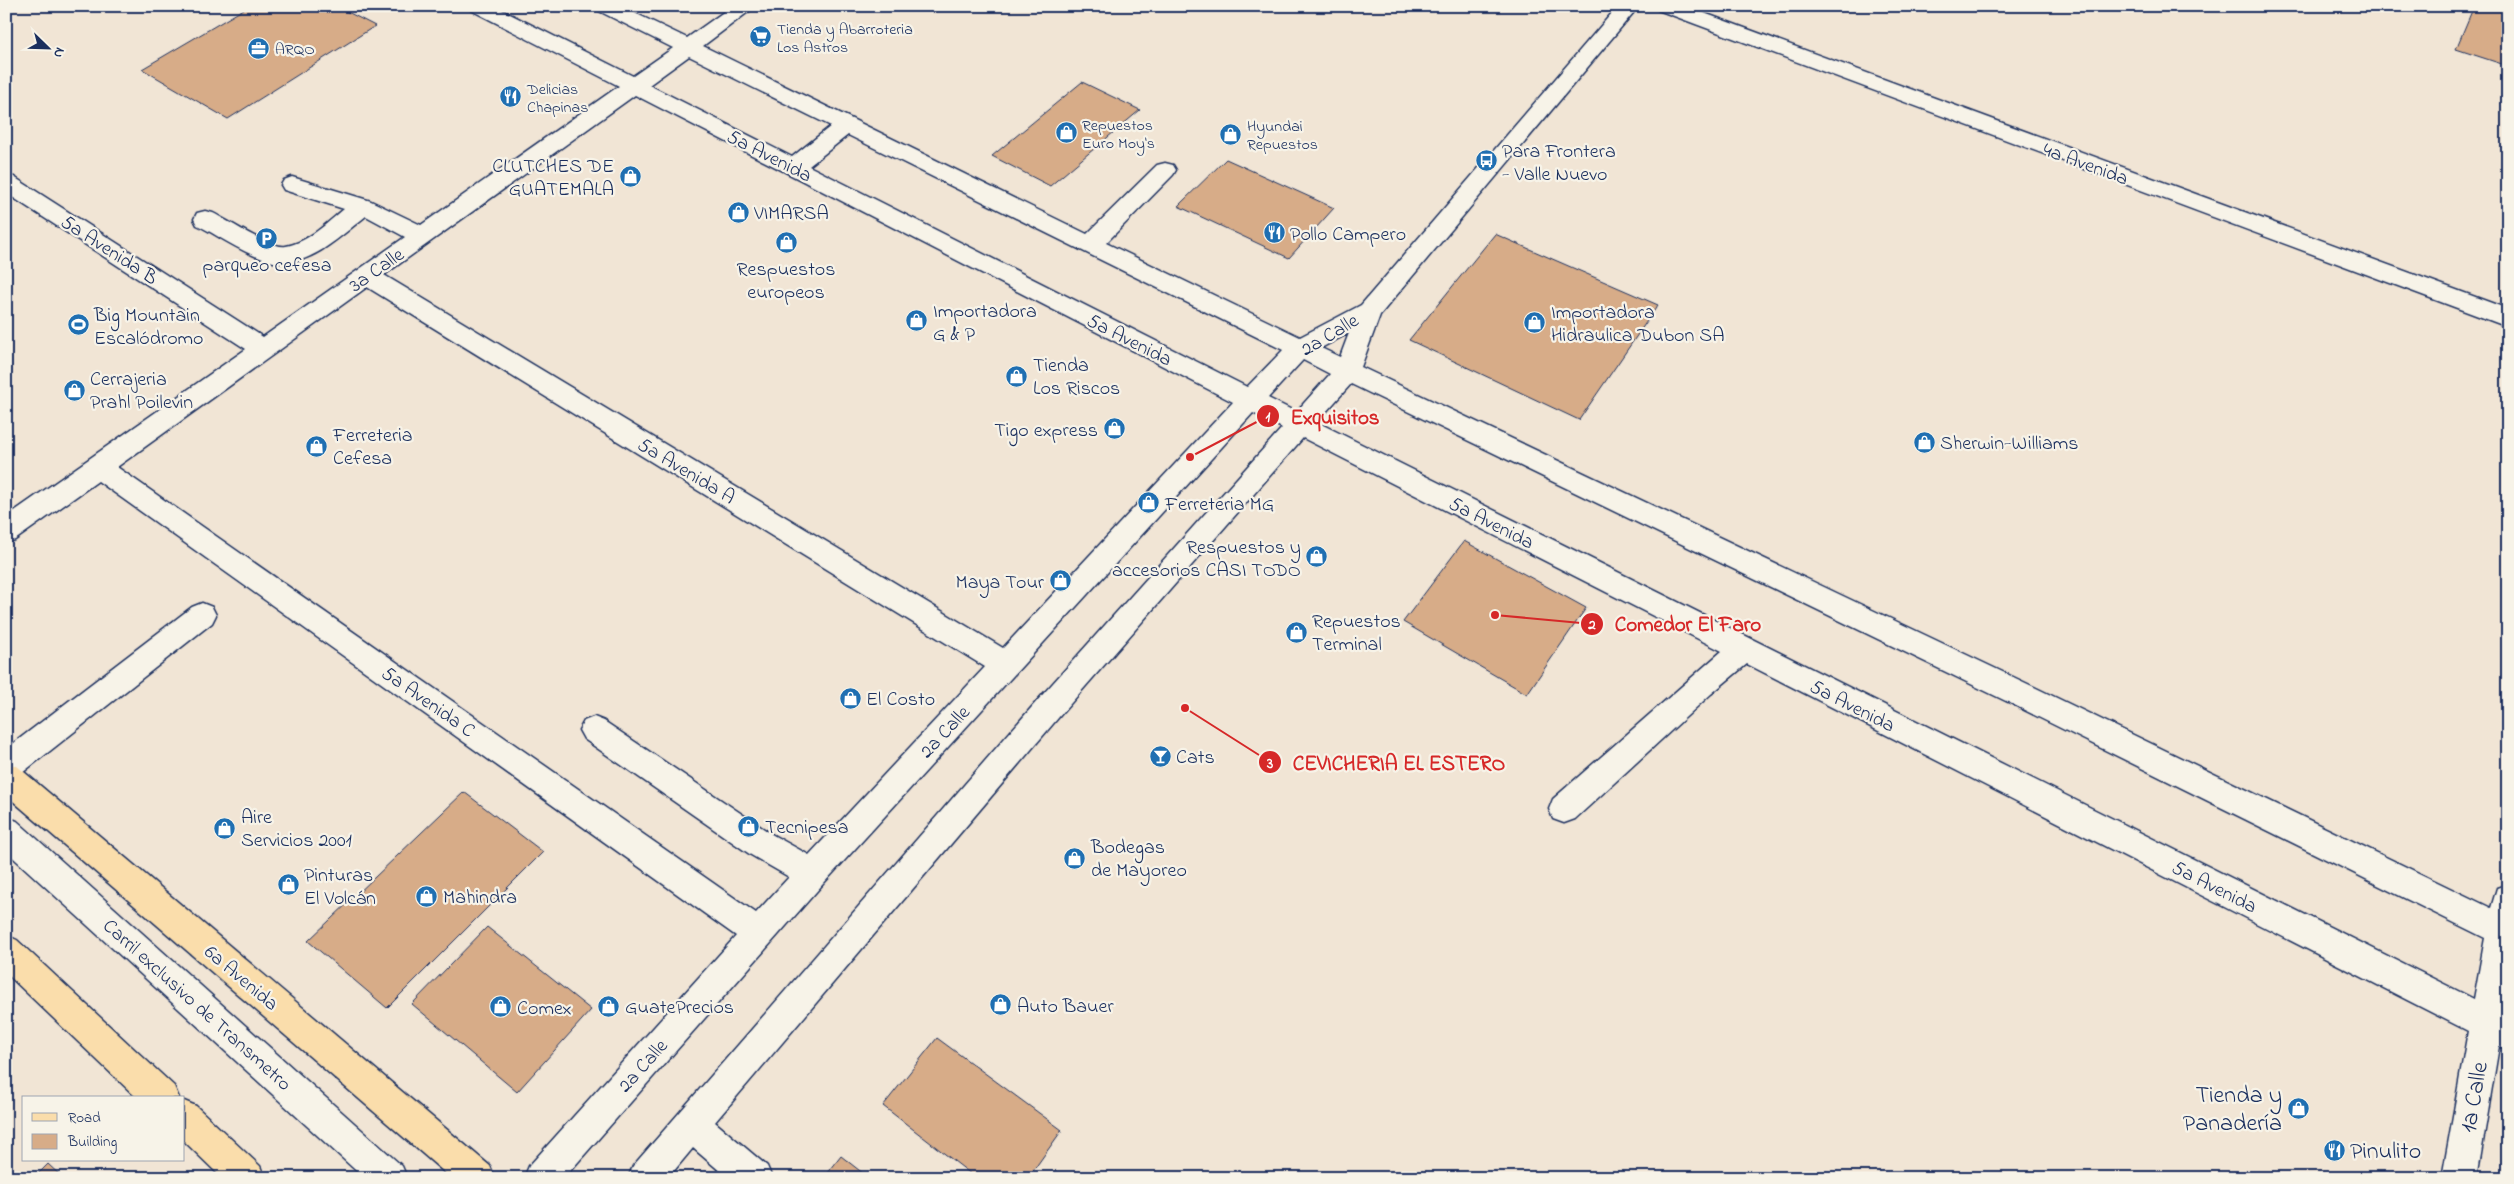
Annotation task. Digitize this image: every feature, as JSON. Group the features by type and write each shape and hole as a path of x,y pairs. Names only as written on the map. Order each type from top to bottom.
{"main road":[{"name":"6a Avenida","path":"6,776 478,1178"},
{"path":"6,951 160,1096"},
{"path":"185,1119 248,1178"}],"street":[{"name":"5a Avenida","path":"478,6 1300,426 2497,1027"},
{"path":"604,6 1347,371 2011,690 2505,932"},
{"name":"3a Calle","path":"6,532 746,6"},
{"name":"2a Calle","path":"645,1178 1048,710 1347,371 1369,311 1629,6"},
{"name":"4a Avenida","path":"1665,6 2508,318"},
{"path":"793,167 846,125"},
{"path":"1090,245 1165,170"},
{"name":"5a Avenida B","path":"6,182 264,349"},
{"path":"292,184 376,211 422,236"},
{"path":"205,219 269,252 284,256 316,242 363,206"},
{"name":"5a Avenida A","path":"367,276 1006,665"},
{"name":"2a Calle","path":"541,1178 812,874 1250,400 1300,348 1369,311"},
{"name":"5a Avenida C","path":"98,467 759,934"},
{"path":"6,767 202,614"},
{"path":"1564,809 1700,685 1744,650"},
{"path":"594,730 762,845 812,874"},
{"name":"Carril exclusivo de Transmetro","path":"6,831 390,1178"},
{"name":"1a Calle","path":"2459,1178 2497,1027 2508,898"},
{"path":"691,1124 755,1178"}],"building":[{"name":"ARQO","path":"249,6 336,6 375,26 228,119 142,69"},
{"path":"2474,6 2487,6 2508,13 2508,66 2456,49"},
{"name":"Repuestos Euro Moy's","path":"1082,82 1140,110 1050,186 992,156"},
{"name":"Pollo Campero","path":"1226,159 1334,208 1289,258 1178,206"},
{"name":"Importadora Hidraulica Dubon SA","path":"1495,234 1658,305 1579,420 1409,340"},
{"path":"1464,541 1586,608 1527,694 1403,622"},
{"name":"Mahindra","path":"464,792 543,852 387,1008 308,941"},
{"name":"Comex","path":"487,927 591,1010 517,1092 412,1004"},
{"path":"937,1038 1062,1130 1028,1178 976,1178 883,1106"},
{"path":"841,1156 869,1178 824,1178"},
{"path":"48,1164 63,1178 34,1178"}],"place":[{"name":"Tienda y Abarroteria Los Astros","path":"761,37"},
{"name":"ARQO","path":"259,48"},
{"name":"Delicias Chapinas","path":"511,97"},
{"name":"Repuestos Euro Moy's","path":"1066,133"},
{"name":"Hyundai Repuestos","path":"1231,134"},
{"name":"Para Frontera - Valle Nuevo","path":"1486,161"},
{"name":"CLUTCHES DE GUATEMALA","path":"630,176"},
{"name":"VIMARSA","path":"738,212"},
{"name":"Pollo Campero","path":"1274,233"},
{"name":"parqueo cefesa","path":"267,238"},
{"name":"Respuestos europeos","path":"786,242"},
{"name":"Importadora G & P","path":"917,321"},
{"name":"Importadora Hidraulica Dubon SA","path":"1535,322"},
{"name":"Big Mountain Escalódromo","path":"78,325"},
{"name":"Tienda Los Riscos","path":"1017,376"},
{"name":"Cerrajeria Prahl Poilevin","path":"74,390"},
{"name":"Tigo express","path":"1114,429"},
{"name":"Sherwin-Williams","path":"1924,442"},
{"name":"Ferreteria Cefesa","path":"317,446"},
{"name":"Exquisitos","path":"1190,457"},
{"name":"Ferreteria MG","path":"1149,503"},
{"name":"Respuestos y accesorios CASI TODO","path":"1317,557"},
{"name":"Maya Tour","path":"1060,581"},
{"name":"Comedor El Faro","path":"1495,615"},
{"name":"Repuestos Terminal","path":"1296,632"},
{"name":"El Costo","path":"850,698"},
{"name":"CEVICHERIA EL ESTERO","path":"1185,708"},
{"name":"Cats","path":"1160,756"},
{"name":"Tecnipesa","path":"749,826"},
{"name":"Aire Servicios 2001","path":"225,828"},
{"name":"Bodegas de Mayoreo","path":"1075,858"},
{"name":"Pinturas El Volcán","path":"288,885"},
{"name":"Mahindra","path":"427,896"},
{"name":"Auto Bauer","path":"1001,1005"},
{"name":"GuatePrecios","path":"609,1006"},
{"name":"Comex","path":"501,1007"},
{"name":"Tienda y Panadería","path":"2298,1108"},
{"name":"Pinulito","path":"2334,1150"}]}
